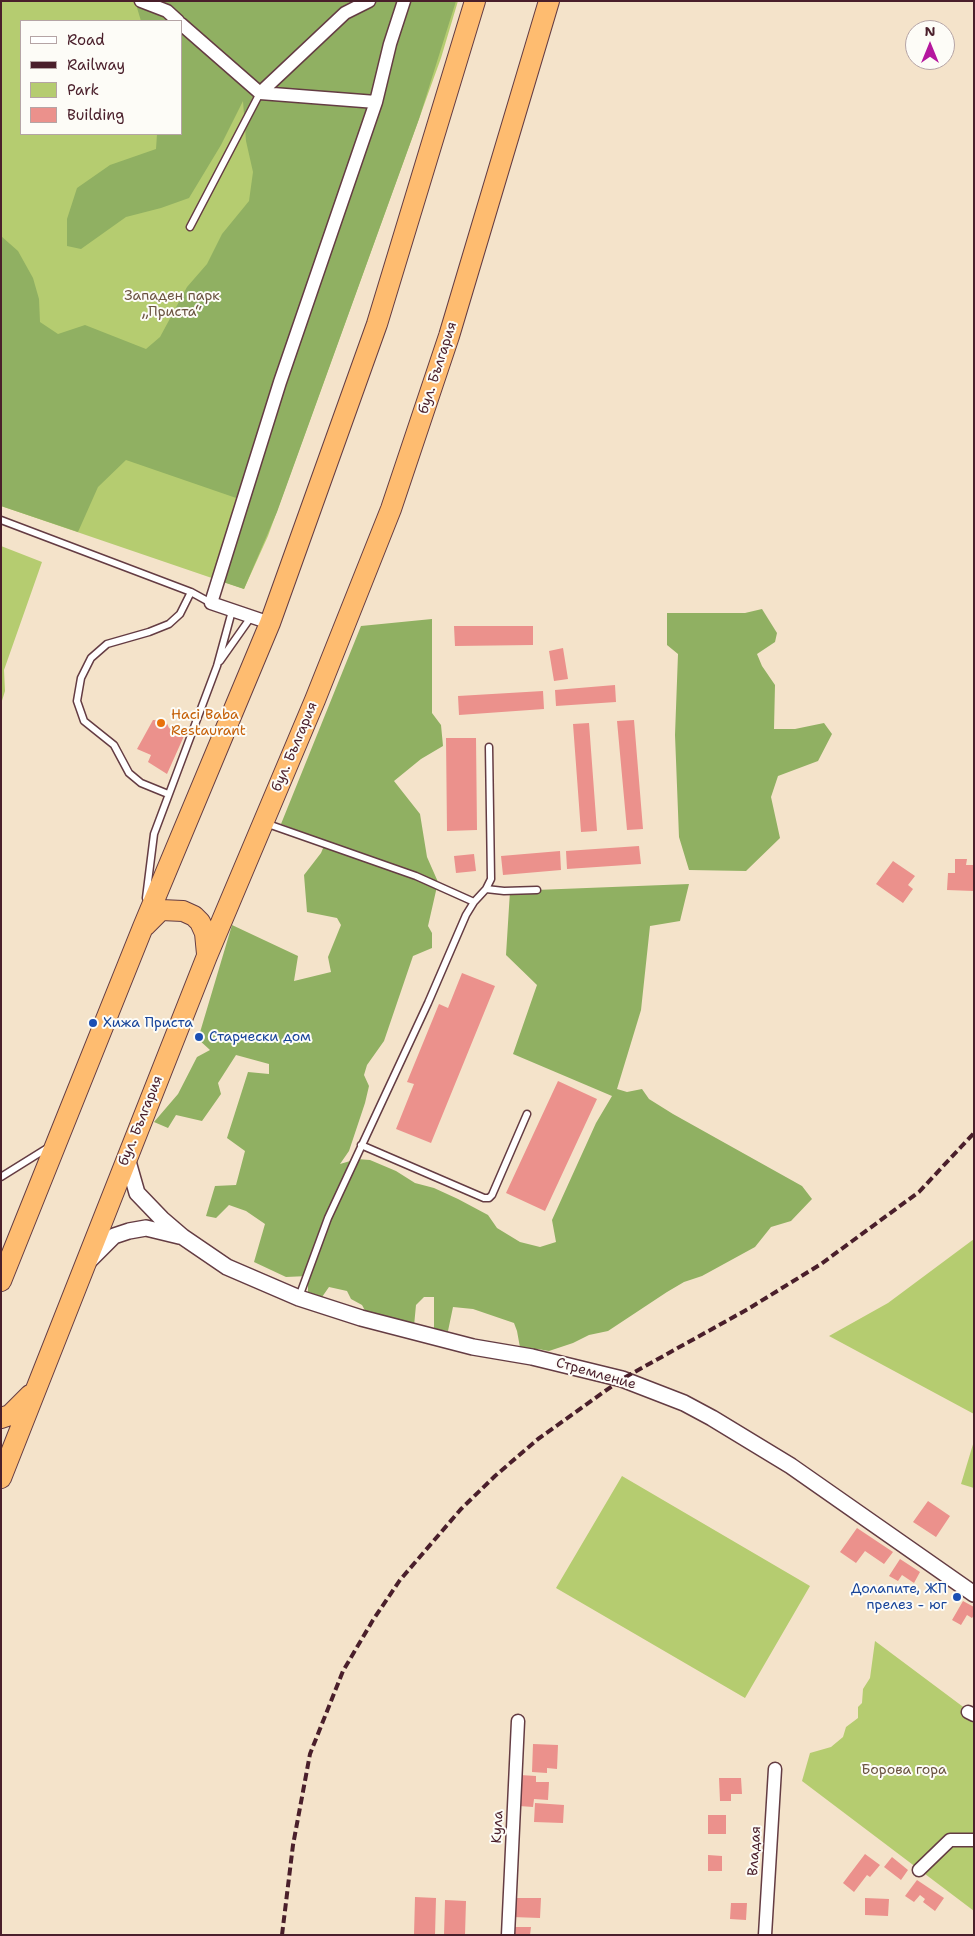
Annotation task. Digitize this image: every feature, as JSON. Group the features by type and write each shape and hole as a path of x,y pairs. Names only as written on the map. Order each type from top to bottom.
{"highway":[{"path":"1,1281 143,927 377,324 475,1"},
{"name":"бул. България","path":"1,1478 207,956 315,700 391,509 449,336 549,1"},
{"path":"143,927 161,910 183,911 194,916 200,922 205,933 207,956"},
{"path":"1,1418 10,1415 37,1388"}],"street":[{"path":"141,1 167,11 178,20"},
{"path":"260,93 344,13 369,1"},
{"path":"261,620 211,603 280,382 376,102 390,44 404,1"},
{"path":"182,24 260,93 376,102"},
{"name":"Стремление","path":"127,1158 137,1193 162,1220 227,1267 299,1298 360,1318 473,1347 532,1357 622,1380 684,1403 791,1466 974,1594"},
{"path":"85,1265 114,1236 130,1231 146,1228 183,1237"},
{"name":"Кула","path":"508,1935 518,1721"},
{"name":"Владая","path":"765,1935 775,1769"},
{"path":"918,1870 950,1840 974,1840"}],"lane":[{"path":"190,227 260,93"},
{"path":"1,520 191,592 211,603"},
{"path":"168,794 141,783 129,774 114,745 84,721 77,701 81,678 90,658 107,644 169,624 180,614 191,592"},
{"path":"143,927 154,834 217,666 232,611"},
{"path":"217,666 261,620"},
{"path":"299,1298 328,1218 466,915 492,879 490,747"},
{"path":"264,823 416,876 474,902"},
{"path":"486,889 504,891 537,890"},
{"path":"361,1145 484,1198 489,1198 527,1114"},
{"path":"1,1177 57,1142"}],"green space":[{"name":"Западен парк „Приста“","path":"1,1 458,1 441,58 268,536 244,589 1,506"},
{"name":"Западен парк „Приста“","path":"135,1 456,1 419,119 277,512 244,589 217,580 242,500 126,460 98,487 78,532 1,506 1,236 18,251 33,278 39,299 40,322 58,334 85,325 146,349 160,337 187,287 207,264 222,234 249,201 253,172 246,141 243,101 221,145 189,198 126,217 81,249 67,246 67,219 77,188 110,165 156,149 157,135 182,135 182,20 141,20"},
{"path":"1,546 42,562 4,670 5,691 1,704"},
{"path":"762,609 777,633 775,642 757,654 762,666 775,685 774,729 795,729 824,723 832,734 818,761 778,776 771,797 780,838 746,871 689,870 679,837 675,735 678,654 667,645 667,613 745,613"},
{"path":"432,619 432,713 441,725 443,746 421,759 394,781 420,814 427,857 438,882 428,926 432,933 432,948 413,956 384,1041 367,1065 364,1075 369,1086 365,1103 349,1151 340,1164 357,1159 370,1160 396,1171 415,1183 434,1188 488,1215 497,1228 520,1242 540,1247 556,1242 552,1220 596,1123 612,1096 513,1054 537,985 506,955 510,891 689,884 680,921 650,926 641,1010 617,1089 627,1092 642,1089 649,1099 673,1114 802,1186 812,1199 791,1221 771,1227 755,1247 702,1276 684,1282 608,1331 589,1335 549,1351 538,1349 532,1357 521,1353 514,1323 473,1309 453,1307 448,1331 434,1329 434,1297 424,1297 416,1305 414,1326 368,1316 362,1305 351,1299 347,1291 329,1287 322,1297 308,1292 308,1276 286,1277 254,1262 265,1224 246,1211 229,1205 216,1218 206,1216 215,1186 236,1185 245,1151 227,1138 248,1072 269,1074 269,1064 236,1055 218,1083 221,1094 202,1121 176,1115 168,1128 154,1122 178,1094 197,1057 210,1050 198,1039 232,925 298,956 294,981 331,972 328,957 341,925 337,918 307,912 304,875 321,853 326,841 281,824 361,626"},
{"path":"974,1239 974,1414 829,1336 888,1303"},
{"path":"974,1441 974,1488 961,1484"},
{"path":"622,1476 810,1586 745,1698 556,1588"},
{"name":"Борова гора","path":"875,1641 974,1715 974,1911 802,1781 810,1753 831,1747 843,1737 846,1727 858,1718 858,1707 862,1703 863,1689 870,1678"}],"building":[{"path":"454,626 533,626 533,645 455,646"},
{"path":"563,648 568,679 554,681 549,651"},
{"path":"615,685 616,702 556,706 555,690"},
{"path":"543,691 544,709 459,715 458,696"},
{"path":"153,720 166,721 169,728 184,736 167,774 148,762 151,755 137,749"},
{"path":"634,720 643,829 627,830 617,721"},
{"path":"589,723 597,831 581,832 573,724"},
{"path":"446,738 476,738 477,830 447,831"},
{"path":"639,846 641,864 567,869 566,851"},
{"path":"560,851 561,870 503,875 501,856"},
{"path":"474,854 476,871 456,873 454,856"},
{"path":"955,859 967,859 966,865 974,865 974,891 947,890 948,873 955,873"},
{"path":"893,861 915,876 908,885 913,889 903,903 876,884"},
{"path":"462,973 495,986 431,1143 396,1129 414,1084 407,1082 439,1004 448,1008"},
{"path":"558,1081 597,1099 545,1211 506,1193"},
{"path":"928,1501 950,1516 936,1537 913,1522"},
{"path":"857,1528 893,1552 884,1564 865,1551 856,1563 840,1552"},
{"path":"900,1559 920,1572 914,1583 902,1575 898,1581 889,1576"},
{"path":"963,1601 974,1607 974,1615 972,1618 967,1615 961,1625 952,1620"},
{"path":"533,1744 558,1745 557,1769 547,1768 547,1773 532,1772"},
{"path":"520,1775 536,1776 536,1782 549,1782 548,1800 534,1799 533,1807 519,1806"},
{"path":"719,1778 741,1778 742,1794 731,1794 731,1801 720,1801"},
{"path":"535,1803 564,1805 563,1823 534,1822"},
{"path":"708,1815 726,1815 726,1834 708,1834"},
{"path":"865,1854 880,1865 870,1877 867,1875 854,1892 843,1883"},
{"path":"708,1855 722,1856 722,1871 708,1871"},
{"path":"892,1857 908,1870 901,1880 884,1867"},
{"path":"917,1880 944,1898 935,1911 923,1902 925,1899 920,1895 914,1902 905,1896"},
{"path":"415,1897 436,1898 435,1935 414,1935"},
{"path":"513,1898 541,1898 540,1918 512,1917"},
{"path":"865,1898 889,1899 888,1916 865,1915"},
{"path":"445,1900 466,1901 465,1935 444,1935"},
{"path":"731,1903 747,1903 746,1920 730,1919"},
{"path":"513,1927 531,1927 530,1935 513,1935"}],"railway":[{"path":"282,1935 293,1845 310,1754 343,1671 373,1620 400,1580 461,1509 495,1476 538,1439 622,1379 748,1309 821,1264 919,1192 974,1133"}],"place":[{"name":"Haci Baba Restaurant","path":"161,723"},
{"name":"Хижа Приста","path":"93,1023"},
{"name":"Старчески дом","path":"199,1037"},
{"name":"Долапите, ЖП прелез - юг","path":"957,1597"}]}
